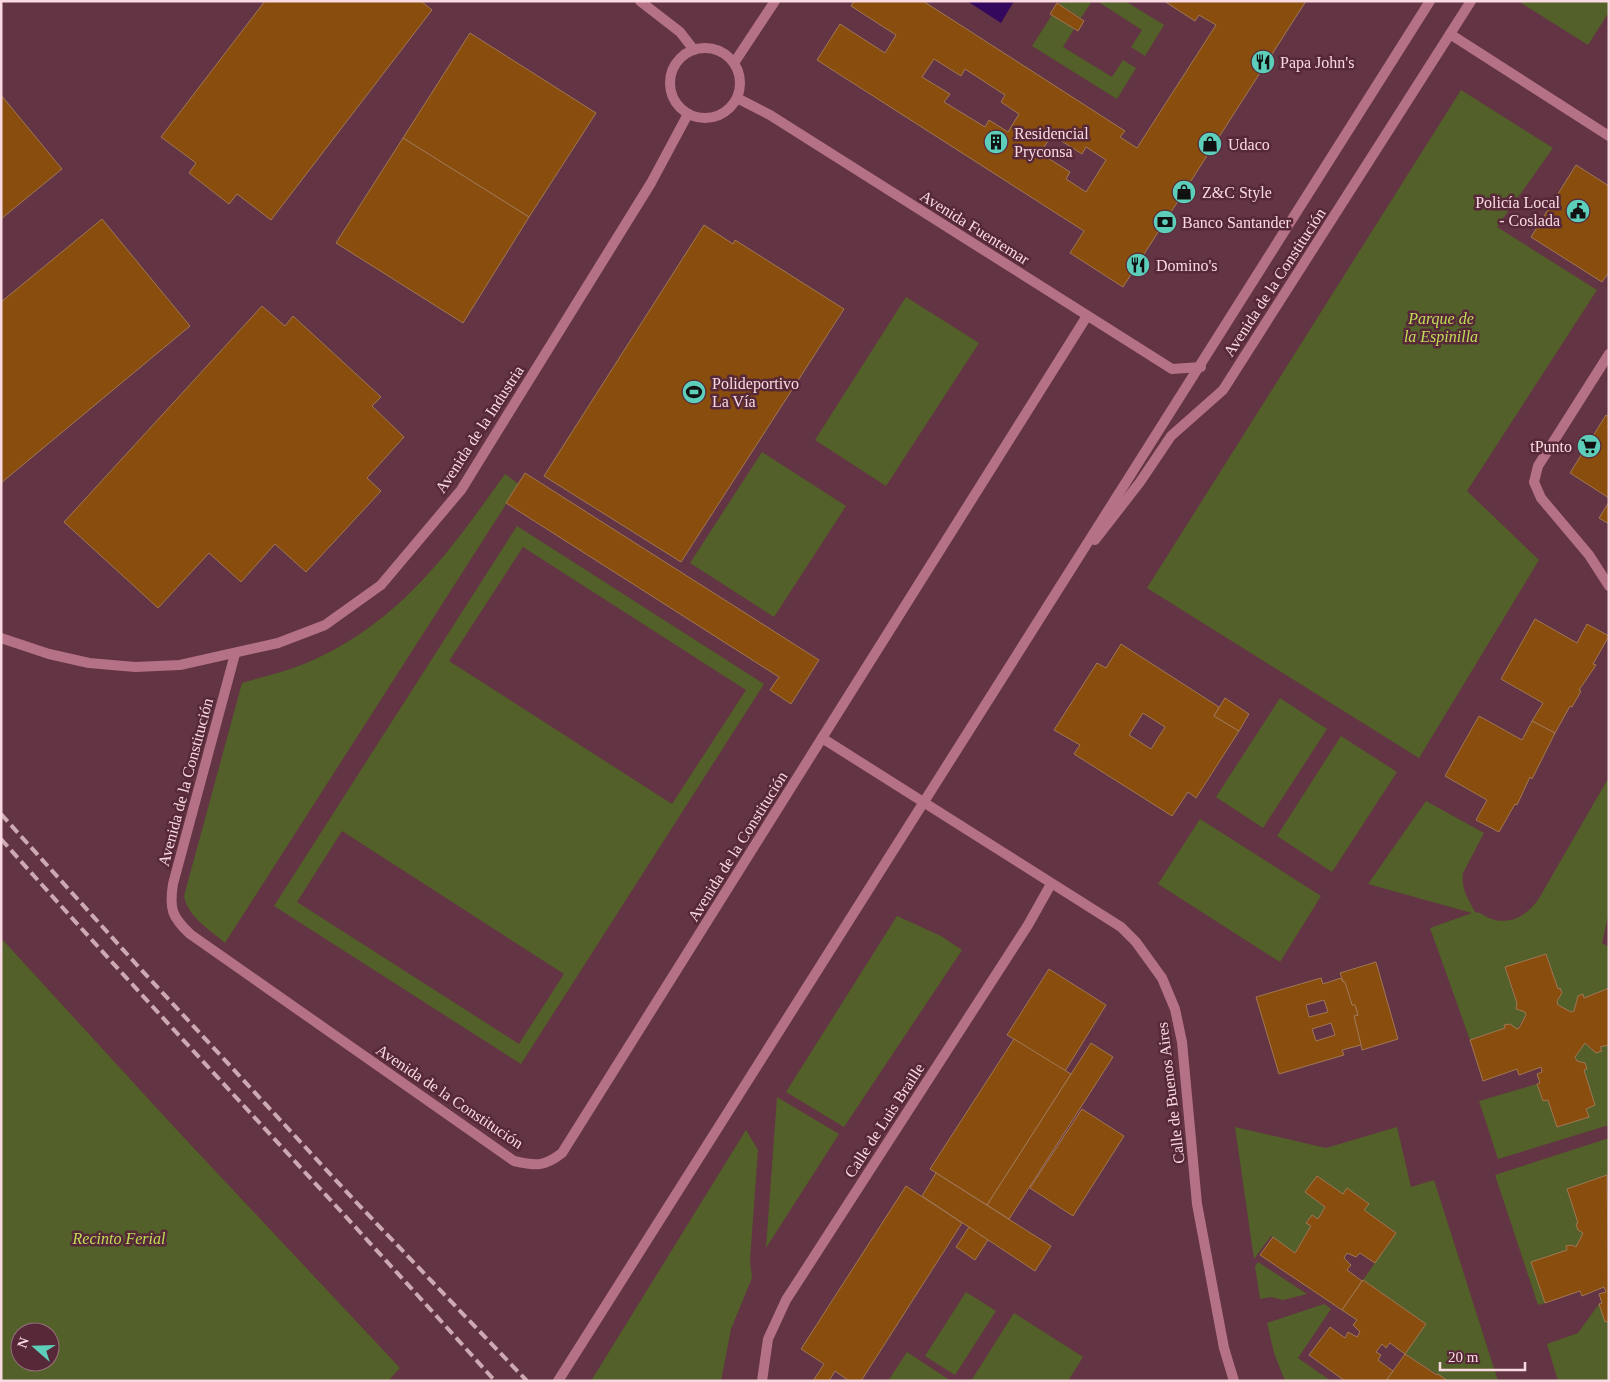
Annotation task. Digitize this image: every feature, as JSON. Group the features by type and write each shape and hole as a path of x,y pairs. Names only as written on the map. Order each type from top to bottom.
{"street":[{"path":"640,1 680,32 694,50"},
{"path":"734,63 775,1"},
{"name":"Avenida de la Constitución","path":"558,1381 1077,559 1201,367 1430,1"},
{"name":"Avenida de la Constitución","path":"1077,559 1105,530 1171,436 1223,390 1471,1"},
{"path":"1450,34 1609,136"},
{"path":"694,50 716,50 734,63 740,81 737,98 726,111 711,118 699,118 688,114 679,107 673,97 671,74 683,55 694,50"},
{"name":"Avenida Fuentemar","path":"737,98 770,115 1172,369 1201,367"},
{"name":"Avenida de la Industria","path":"1,638 49,654 89,663 135,667 180,665 278,643 324,625 381,585 461,490 651,183 688,114"},
{"name":"Avenida de la Constitución","path":"235,654 173,884 170,902 175,920 190,934 514,1161 533,1165 550,1163 562,1153 1087,316"},
{"path":"1609,354 1538,466 1534,482 1541,498 1589,555 1609,586"},
{"path":"822,738 925,802"},
{"name":"Calle de Buenos Aires","path":"925,802 1121,928 1136,942 1162,978 1175,1009 1182,1042 1197,1204 1224,1348 1234,1381"},
{"name":"Calle de Luis Braille","path":"762,1381 768,1339 786,1300 1028,925 1052,884"}],"green space":[{"path":"1061,1 1092,1 1081,18 1059,4"},
{"path":"1097,1 1125,1 1164,25 1145,56 1131,47 1142,30"},
{"path":"1518,1 1609,1 1609,12 1588,45"},
{"path":"1052,15 1074,29 1063,47 1112,77 1123,60 1136,68 1117,99 1032,46"},
{"name":"Parque de la Espinilla","path":"1461,90 1553,148 1497,227 1597,290 1467,491 1539,560 1419,758 1147,588"},
{"path":"906,297 979,343 886,486 815,440"},
{"path":"762,452 846,506 774,617 690,563"},
{"path":"505,474 519,484 225,943 206,928 195,916 186,903 184,896 242,683 296,667 337,648 367,629 394,608 441,559"},
{"path":"517,526 764,684 521,1064 274,906","holes":["523,547 746,690 672,804 449,661","342,831 564,974 519,1044 297,902"]},
{"path":"1280,698 1327,729 1263,828 1216,797"},
{"path":"1341,736 1397,772 1332,872 1277,836"},
{"path":"1609,777 1609,912 1602,943 1609,947 1609,988 1584,998 1583,995 1578,996 1574,1011 1571,1012 1558,1005 1557,1001 1562,993 1560,988 1558,989 1546,954 1505,968 1517,1003 1516,1009 1525,1012 1526,1015 1517,1029 1509,1024 1505,1025 1505,1028 1470,1040 1430,928 1472,913 1368,884 1426,801 1484,833 1463,873 1464,889 1475,912 1496,920 1503,921 1516,918 1528,911 1538,900"},
{"path":"1200,819 1321,896 1280,962 1158,884"},
{"path":"897,916 941,936 962,950 844,1127 786,1092"},
{"name":"Recinto Ferial","path":"1,938 174,1127 400,1368 388,1381 1,1381"},
{"path":"1585,1043 1596,1053 1601,1051 1600,1047 1609,1045 1609,1125 1498,1159 1479,1101 1537,1084 1543,1101 1548,1100 1557,1127 1588,1117 1586,1109 1595,1105 1584,1070 1587,1069 1585,1063 1577,1061 1575,1057"},
{"path":"777,1097 839,1134 766,1248"},
{"path":"1235,1127 1326,1148 1397,1127 1411,1187 1434,1180 1498,1381 1448,1381 1405,1354 1425,1324 1363,1280 1396,1233 1364,1210 1368,1203 1347,1189 1343,1194 1317,1176 1305,1192 1325,1207 1318,1219 1312,1215 1306,1222 1311,1226 1295,1253 1271,1236 1254,1259"},
{"path":"746,1130 758,1150 750,1260 752,1278 731,1329 721,1381 591,1381"},
{"path":"1609,1138 1609,1178 1607,1175 1567,1189 1583,1233 1576,1247 1571,1245 1567,1247 1567,1250 1532,1262 1545,1303 1538,1305 1495,1175"},
{"path":"1258,1262 1307,1294 1283,1300 1271,1297 1260,1299 1255,1266"},
{"path":"966,1292 996,1311 955,1375 925,1356"},
{"path":"1324,1304 1331,1309 1298,1358 1331,1381 1285,1381 1274,1353 1267,1323"},
{"path":"1599,1304 1605,1322 1609,1321 1609,1381 1558,1381 1547,1344 1578,1333"},
{"path":"1014,1313 1083,1357 1068,1381 971,1381"},
{"path":"907,1352 951,1381 888,1381"}],"shaded area":[{"path":"967,1 1014,1 1001,23"}],"building":[{"path":"265,1 421,1 432,10 271,220 237,194 229,204 189,173 196,163 161,137"},
{"name":"Residencial Pryconsa","path":"854,1 923,1 1125,131 1120,137 1137,148 1216,25 1199,15 1195,21 1164,1 1306,1 1123,287 1070,253 1084,231 817,60 840,24 885,53 896,35 851,6","holes":["934,59 961,76 965,69 1005,95 1001,102 1019,114 1008,132 989,120 985,127 944,102 950,94 922,77","1052,135 1082,154 1086,147 1106,160 1086,192 1066,179 1070,172 1040,153"]},
{"path":"1057,3 1084,21 1078,31 1050,14"},
{"path":"470,33 596,113 529,217 403,138"},
{"path":"1,95 62,169 1,219"},
{"path":"403,138 529,217 463,323 336,243"},
{"name":"Policía Local - Coslada","path":"1576,165 1609,186 1609,272 1602,282 1531,237"},
{"path":"102,219 190,326 1,483 1,302"},
{"name":"Polideportivo La Vía","path":"704,225 733,244 735,240 844,309 681,562 544,476"},
{"path":"262,306 285,326 293,316 381,397 372,406 404,437 367,478 381,491 306,572 275,544 241,582 209,553 158,608 64,522"},
{"path":"1606,415 1609,417 1609,498 1570,473"},
{"path":"525,473 819,660 791,704 770,690 779,677 506,503"},
{"path":"1609,502 1609,524 1599,518"},
{"path":"1535,619 1577,643 1587,624 1609,636 1593,664 1596,665 1579,690 1581,691 1555,733 1532,721 1543,703 1501,679"},
{"path":"1121,644 1219,707 1214,716 1239,731 1196,798 1188,792 1172,816 1074,754 1080,745 1054,730 1097,663 1106,668","holes":["1143,713 1165,727 1151,749 1129,735"]},
{"path":"1225,698 1249,714 1239,731 1214,716"},
{"path":"1479,716 1522,740 1532,721 1555,733 1532,779 1530,777 1517,805 1515,804 1499,832 1476,820 1487,800 1445,776"},
{"path":"1546,954 1558,989 1560,988 1562,993 1557,1001 1558,1005 1571,1012 1574,1011 1578,996 1583,994 1584,998 1609,988 1609,1045 1600,1047 1602,1051 1596,1053 1585,1043 1575,1057 1577,1061 1585,1063 1587,1069 1584,1070 1595,1105 1586,1109 1589,1117 1557,1127 1548,1100 1543,1101 1537,1084 1540,1083 1537,1074 1542,1072 1541,1067 1519,1075 1517,1069 1483,1081 1470,1040 1505,1028 1504,1025 1510,1024 1517,1029 1519,1028 1526,1015 1525,1012 1516,1009 1517,1003 1505,967"},
{"path":"1376,962 1398,1039 1362,1050 1354,1016 1358,1015 1355,1005 1352,1005 1340,973"},
{"path":"1049,969 1106,1005 1065,1071 1007,1035"},
{"path":"1321,978 1323,984 1341,978 1345,982 1352,1005 1355,1005 1358,1015 1354,1016 1361,1045 1342,1050 1344,1055 1279,1074 1256,997","holes":["1324,1000 1328,1012 1309,1017 1306,1005","1331,1023 1335,1035 1316,1041 1312,1029"]},
{"path":"1014,1039 1071,1074 987,1205 930,1169"},
{"path":"1091,1043 1113,1057 1009,1219 987,1205"},
{"path":"1082,1109 1124,1136 1073,1216 1030,1188"},
{"path":"936,1173 1051,1246 1035,1271 922,1196"},
{"path":"1607,1175 1609,1321 1605,1322 1599,1304 1602,1303 1599,1294 1606,1292 1604,1287 1582,1296 1580,1291 1545,1303 1531,1262 1567,1250 1566,1246 1572,1245 1576,1247 1583,1233 1578,1230 1576,1224 1578,1223 1567,1189"},
{"path":"1317,1176 1343,1194 1347,1188 1369,1204 1364,1210 1396,1233 1375,1263 1360,1253 1356,1257 1347,1253 1344,1258 1351,1265 1347,1270 1362,1281 1342,1310 1260,1255 1273,1237 1295,1253 1311,1226 1306,1223 1312,1215 1318,1219 1325,1207 1305,1192"},
{"path":"906,1186 962,1223 861,1381 849,1381 835,1371 829,1381 813,1381 824,1364 801,1349"},
{"path":"969,1227 988,1240 975,1260 956,1247"},
{"path":"1363,1280 1426,1324 1405,1354 1390,1343 1386,1348 1382,1344 1376,1352 1381,1355 1378,1360 1393,1371 1386,1381 1345,1381 1309,1355 1330,1327 1345,1338 1348,1332 1357,1337 1360,1332 1353,1325 1357,1320 1342,1310"},
{"path":"1405,1354 1437,1375 1448,1381 1386,1381"}],"railway":[{"path":"1,814 136,964 356,1202 527,1381"},
{"path":"1,839 495,1381"}],"place":[{"name":"Papa John's","path":"1263,62"},
{"name":"Residencial Pryconsa","path":"996,142"},
{"name":"Udaco","path":"1210,144"},
{"name":"Z&C Style","path":"1184,192"},
{"name":"Policía Local - Coslada","path":"1578,211"},
{"name":"Banco Santander","path":"1165,222"},
{"name":"Domino's","path":"1138,265"},
{"name":"Polideportivo La Vía","path":"694,392"},
{"name":"tPunto","path":"1589,446"}]}
